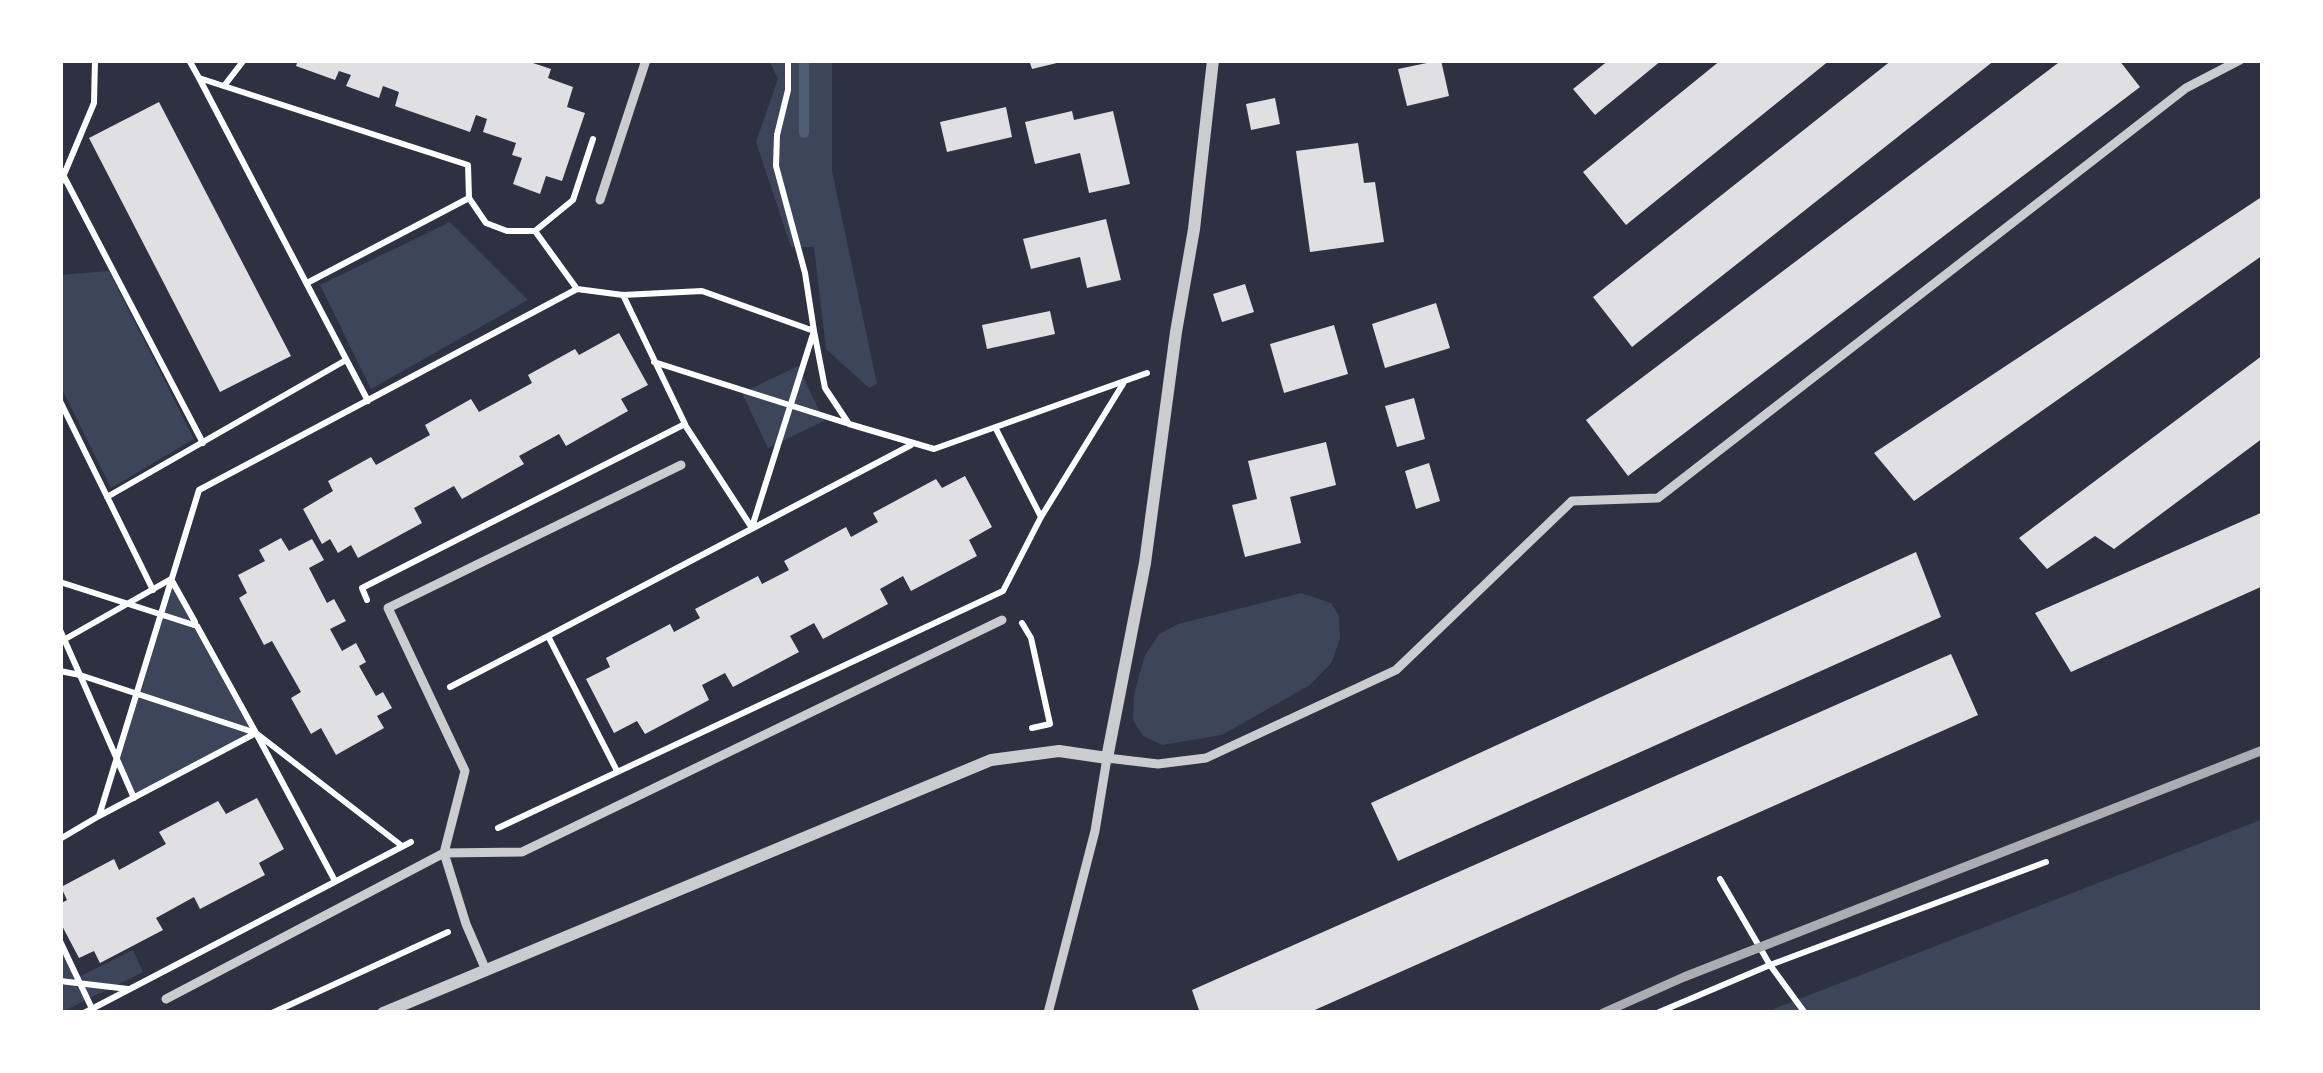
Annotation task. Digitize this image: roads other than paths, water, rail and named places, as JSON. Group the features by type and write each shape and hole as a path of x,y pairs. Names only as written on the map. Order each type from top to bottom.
{"street":[{"path":"383,1013 991,760 1059,751 1107,758 1145,562 1194,229 1213,60"}],"lane":[{"path":"599,200 646,60"},
{"path":"1048,1013 1095,831 1107,758 1158,764 1206,758 1396,670 1572,501 1658,498 2186,88 2240,60"},
{"path":"485,968 444,853 465,771 388,608 681,465"},
{"path":"166,999 444,853 522,852 1002,620"}],"waterway":[{"path":"804,60 804,133"}],"railway":[{"path":"1603,1013 2263,750"}]}
